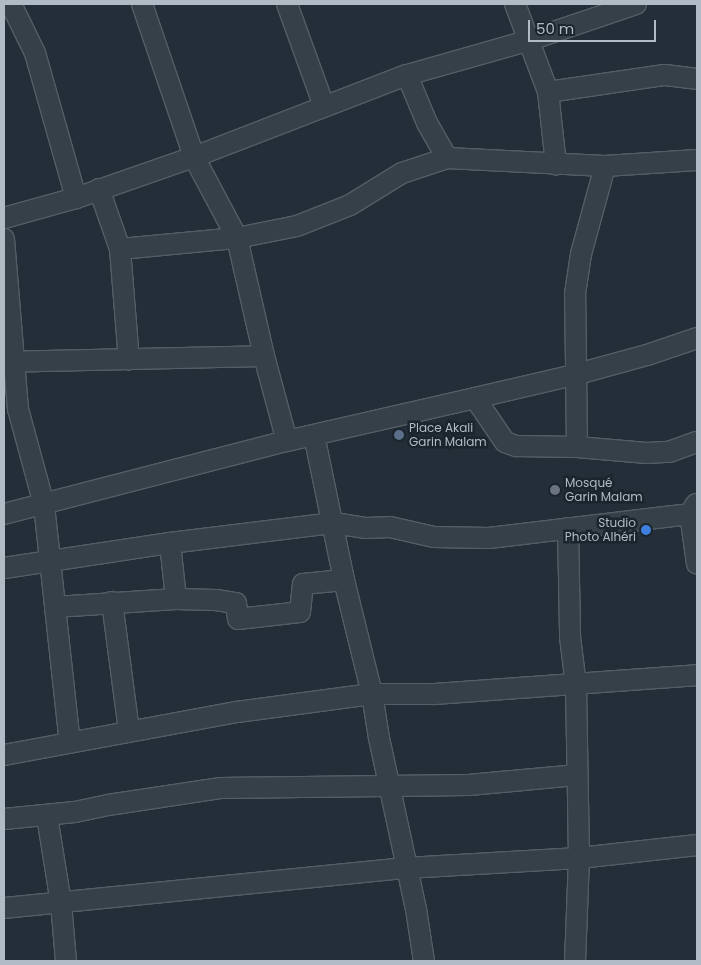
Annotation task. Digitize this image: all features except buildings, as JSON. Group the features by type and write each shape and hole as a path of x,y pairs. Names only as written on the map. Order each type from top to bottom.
{"street":[{"path":"11,4 34,53 76,198"},
{"path":"142,4 194,157 237,238 264,356 287,441"},
{"path":"287,4 324,106"},
{"path":"515,4 548,92 556,165"},
{"path":"4,218 76,198 194,157 407,76 527,40 636,4"},
{"path":"548,92 665,75 697,79"},
{"path":"407,76 427,123 447,158"},
{"path":"120,249 237,238 297,226 350,205 402,173 447,158 605,166 697,160"},
{"path":"577,447 574,374 575,294 581,254 605,166"},
{"path":"100,189 120,249 129,360"},
{"path":"4,239 9,362 18,409 44,505 70,743"},
{"path":"4,514 287,441 574,374 697,338"},
{"path":"9,362 264,356"},
{"path":"475,398 505,442 510,445 577,447 647,453 668,452 697,442"},
{"path":"314,435 334,523 344,580 372,694 389,785 416,909 424,961"},
{"path":"4,568 170,543 334,523 365,528 390,527 434,537 489,538 568,528 694,508 697,564"},
{"path":"568,528 570,637 576,685 576,775 579,858 575,961"},
{"path":"170,543 176,599"},
{"path":"55,607 176,599 236,603 238,619 300,612 303,584 344,580"},
{"path":"112,602 129,731"},
{"path":"4,755 237,712 372,694 434,694 697,675"},
{"path":"4,807 4,819 47,816 220,788 469,785 576,775"},
{"path":"47,816 62,903 66,961"},
{"path":"4,908 406,868 579,858 697,845"}],"place":[{"name":"Place Akali Garin Malam","path":"399,435"},
{"name":"Mosqué Garin Malam","path":"555,490"},
{"name":"Studio Photo Alhéri","path":"646,530"}]}
